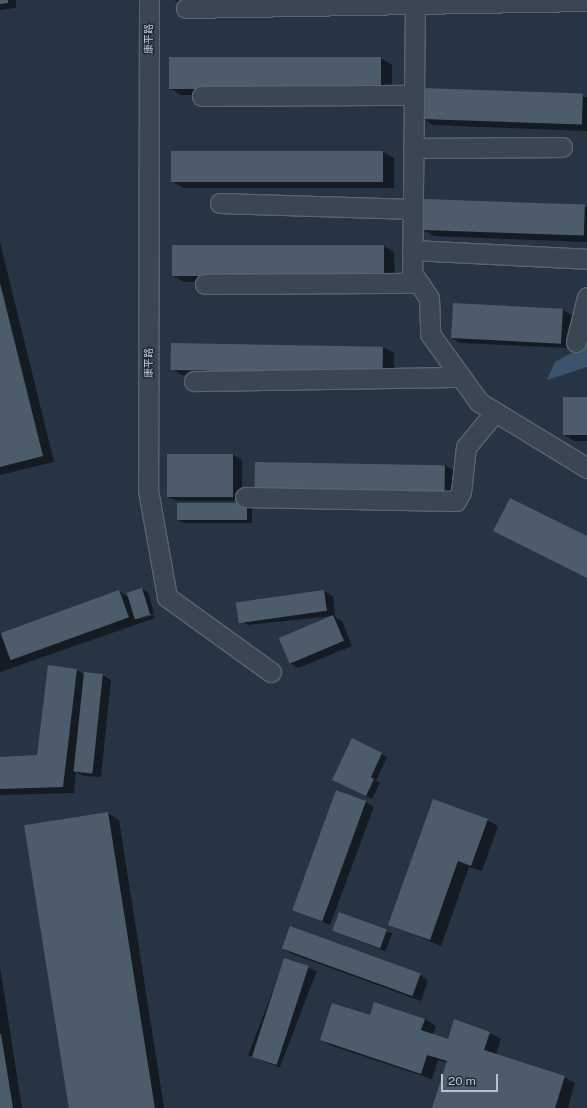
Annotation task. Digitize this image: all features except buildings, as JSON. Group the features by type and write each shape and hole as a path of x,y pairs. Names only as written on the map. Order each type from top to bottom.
{"street":[{"name":"康平路","path":"149,0 148,490 167,596 271,672"},
{"path":"186,8 415,2 587,1"},
{"path":"415,2 412,273 429,298 430,334 479,402 587,468"},
{"path":"202,96 414,95"},
{"path":"413,148 562,147"},
{"path":"220,203 413,209"},
{"path":"412,250 587,259"},
{"path":"205,284 419,284"},
{"path":"576,342 587,297"},
{"path":"194,381 461,377"},
{"path":"245,497 456,501 461,492 466,447 495,412"}],"water":[{"path":"587,344 587,367 547,380 555,362"}]}
